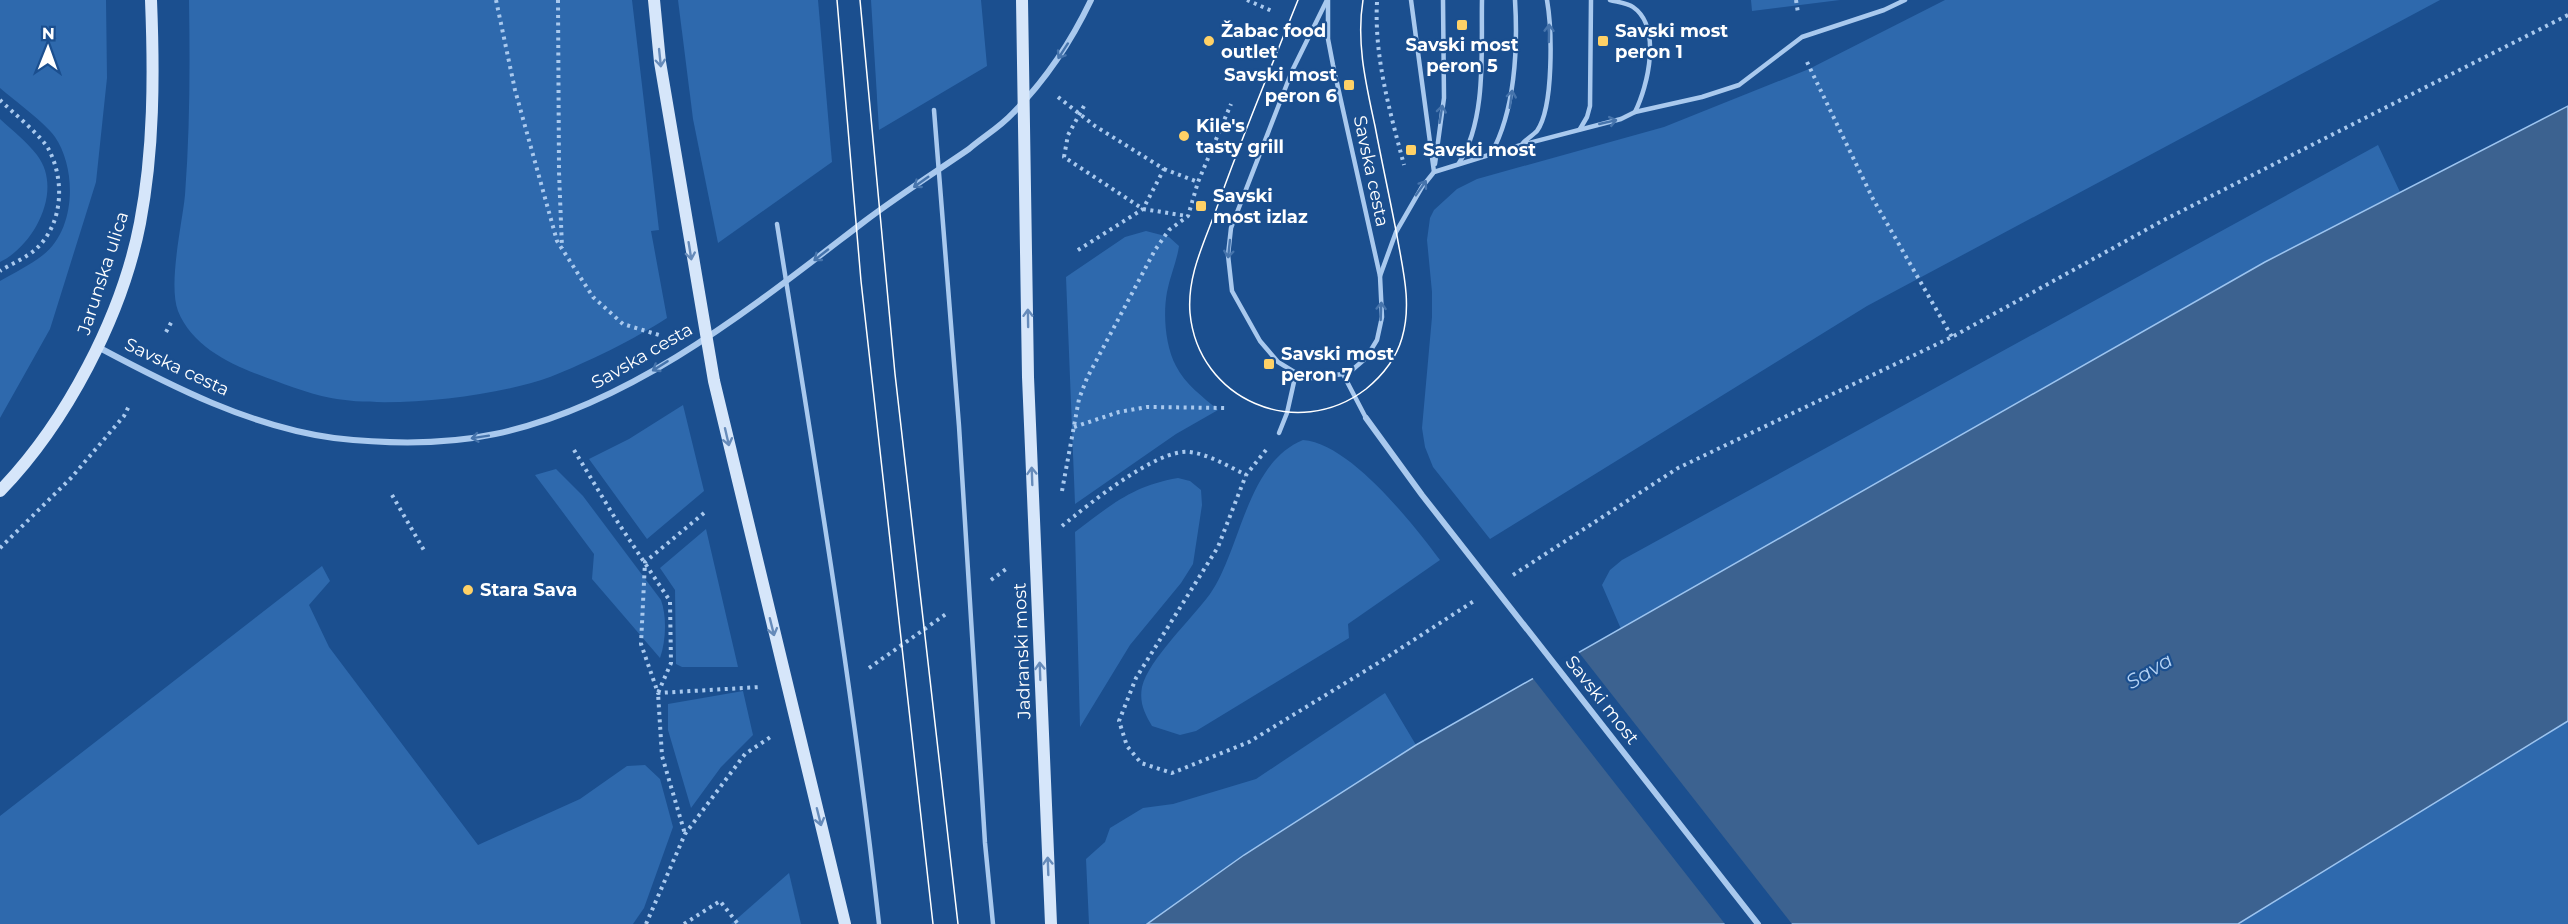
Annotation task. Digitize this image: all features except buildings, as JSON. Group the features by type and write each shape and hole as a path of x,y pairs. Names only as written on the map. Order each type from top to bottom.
{"main road":[{"name":"Jarunska ulica","path":"0,491 38,445 71,396 98,347 124,279 141,214 152,122 151,0"},
{"path":"654,0 660,62 695,280 714,381 845,924"},
{"name":"Jadranski most","path":"1022,0 1028,377 1051,924"}],"street":[{"name":"Savska cesta","path":"98,347 146,373 202,398 250,416 333,437 385,442 429,442 496,434 544,420 602,398 693,345 805,268 867,219 969,149 1011,115 1047,76 1077,30 1091,0"},
{"name":"Savski most","path":"1366,418 1422,495 1758,924"}],"lane":[{"name":"Savska cesta","path":"1327,0 1328,39 1380,276 1382,317 1377,340 1366,358 1351,371 1312,378 1296,373 1278,362 1260,341 1232,291 1228,255 1231,228 1292,71 1327,0"},
{"path":"1411,0 1434,172"},
{"path":"1434,172 1444,98 1443,0"},
{"path":"1459,163 1468,149 1473,134 1481,76 1482,0"},
{"path":"1491,154 1501,137 1509,113 1513,83 1515,0"},
{"path":"1521,145 1537,130 1549,99 1550,17 1547,0"},
{"path":"1580,129 1590,106 1591,0"},
{"path":"1610,0 1632,6 1647,27 1650,42 1648,74 1644,95 1635,112"},
{"path":"1434,172 1521,145 1621,119 1635,112 1702,97 1738,85 1802,38 1884,10 1905,0"},
{"path":"934,110 959,426 985,843 993,924"},
{"name":"Savska cesta","path":"1380,276 1396,232 1410,205 1434,172"},
{"path":"777,224 825,521 864,785 879,924"},
{"path":"1279,432 1287,413 1296,373"},
{"path":"1342,374 1366,418"}],"path":[{"path":"496,0 515,90 557,241 593,297 623,324 659,335"},
{"path":"558,0 562,248"},
{"path":"1247,0 1272,11"},
{"path":"1796,0 1797,8"},
{"path":"1377,2 1375,32 1390,111 1404,165"},
{"path":"1508,578 1678,468 1952,337 2162,221 2568,15"},
{"path":"1809,69 1873,199 1952,337"},
{"path":"1058,97 1095,126 1164,169 1198,182"},
{"path":"0,100 48,148 56,168 59,188 58,209 51,230 36,250 0,271"},
{"path":"1061,497 1079,399 1087,378 1155,250 1169,230 1188,216 1198,182 1231,105"},
{"path":"1084,106 1068,135 1064,157 1143,209 1188,216"},
{"path":"1076,252 1143,209 1164,169"},
{"path":"166,332 172,321"},
{"path":"0,548 71,478 124,416 129,406"},
{"path":"1074,427 1119,412 1147,408 1226,408"},
{"path":"1279,432 1246,475 1218,547 1136,678 1128,695 1119,721 1127,746 1141,763 1172,773 1249,742 1478,598"},
{"path":"574,450 670,601 671,663 658,693"},
{"path":"392,495 425,552"},
{"path":"685,834 662,756 658,693 641,644 645,562 704,513"},
{"path":"658,693 771,686"},
{"path":"646,924 685,834 745,754 773,735"},
{"path":"684,924 720,901 738,924"}],"shaded area":[{"path":"0,0 106,0 107,78 96,182 50,329 0,418 0,281 38,259 54,244 62,231 67,215 70,182 62,150 55,137 37,118 0,88"},
{"path":"189,0 632,0 659,230 651,231 667,318 610,350 550,377 500,390 441,399 382,402 331,398 294,388 246,369 211,351 184,323 178,311 174,286 185,195 188,146"},
{"path":"678,0 818,0 832,162 718,243 693,119"},
{"path":"871,0 981,0 987,66 879,130"},
{"path":"1751,0 1840,0 1752,11"},
{"path":"1945,0 2440,0 1867,306 1490,539 1433,467 1425,447 1422,428 1432,317 1427,240 1430,218 1434,210 1457,189 1477,179 1664,127 1809,69"},
{"path":"0,119 37,155 45,169 47,184 46,200 34,230 24,243 0,262"},
{"path":"2378,145 2400,192 2265,262 1621,629 1602,585 1610,570 1622,560"},
{"path":"1146,231 1169,237 1179,246 1166,301 1165,320 1169,349 1184,379 1218,410 1176,434 1075,504 1066,277 1125,237"},
{"path":"683,405 704,491 647,539 589,459 629,439"},
{"path":"1303,440 1322,445 1341,455 1360,470 1414,526 1440,560 1348,624 1349,638 1196,731 1180,735 1152,726 1141,698 1146,676 1162,652 1210,594 1221,576 1247,509 1269,468 1284,451"},
{"path":"556,469 583,496 661,600 665,629 660,658 592,579 594,554 535,475"},
{"path":"1178,478 1190,481 1201,490 1202,505 1193,564 1181,583 1130,645 1080,727 1075,532 1111,505 1135,491"},
{"path":"706,529 738,667 682,667 676,664 675,590 660,568"},
{"path":"322,566 330,581 309,605 329,647 478,845 580,799 627,766 645,765 660,779 673,827 644,908 633,924 0,924 0,816"},
{"path":"743,691 753,735 721,767 691,808 668,730 668,704"},
{"path":"1385,693 1416,745 1244,855 1147,924 1089,924 1086,859 1105,842 1110,828 1143,808 1173,804 1256,779"},
{"path":"2568,721 2568,924 2238,924"},
{"path":"789,873 801,924 731,924"}],"water":[{"name":"Sava","path":"2568,106 2568,721 2238,924 1147,924 1244,855 1416,745 2265,262"}],"pier":[{"path":"1577,650 1792,924 1725,924 1531,676"}],"tram line":[{"path":"837,0 861,281 933,924"},
{"path":"860,0 895,374 958,924"},
{"path":"1298,0 1202,247 1191,286 1190,313 1197,343 1211,369 1231,389 1255,404 1282,411 1311,412 1339,405 1372,384 1392,360 1405,325 1404,274 1368,95 1361,48 1363,0"}],"place":[{"name":"Savski most peron 5","path":"1462,25"},
{"name":"Žabac food outlet","path":"1209,41"},
{"name":"Savski most peron 1","path":"1603,41"},
{"name":"Savski most peron 6","path":"1349,85"},
{"name":"Kile's tasty grill","path":"1184,136"},
{"name":"Savski most","path":"1411,150"},
{"name":"Savski most izlaz","path":"1201,206"},
{"name":"Savski most peron 7","path":"1269,364"},
{"name":"Stara Sava","path":"468,590"}]}
